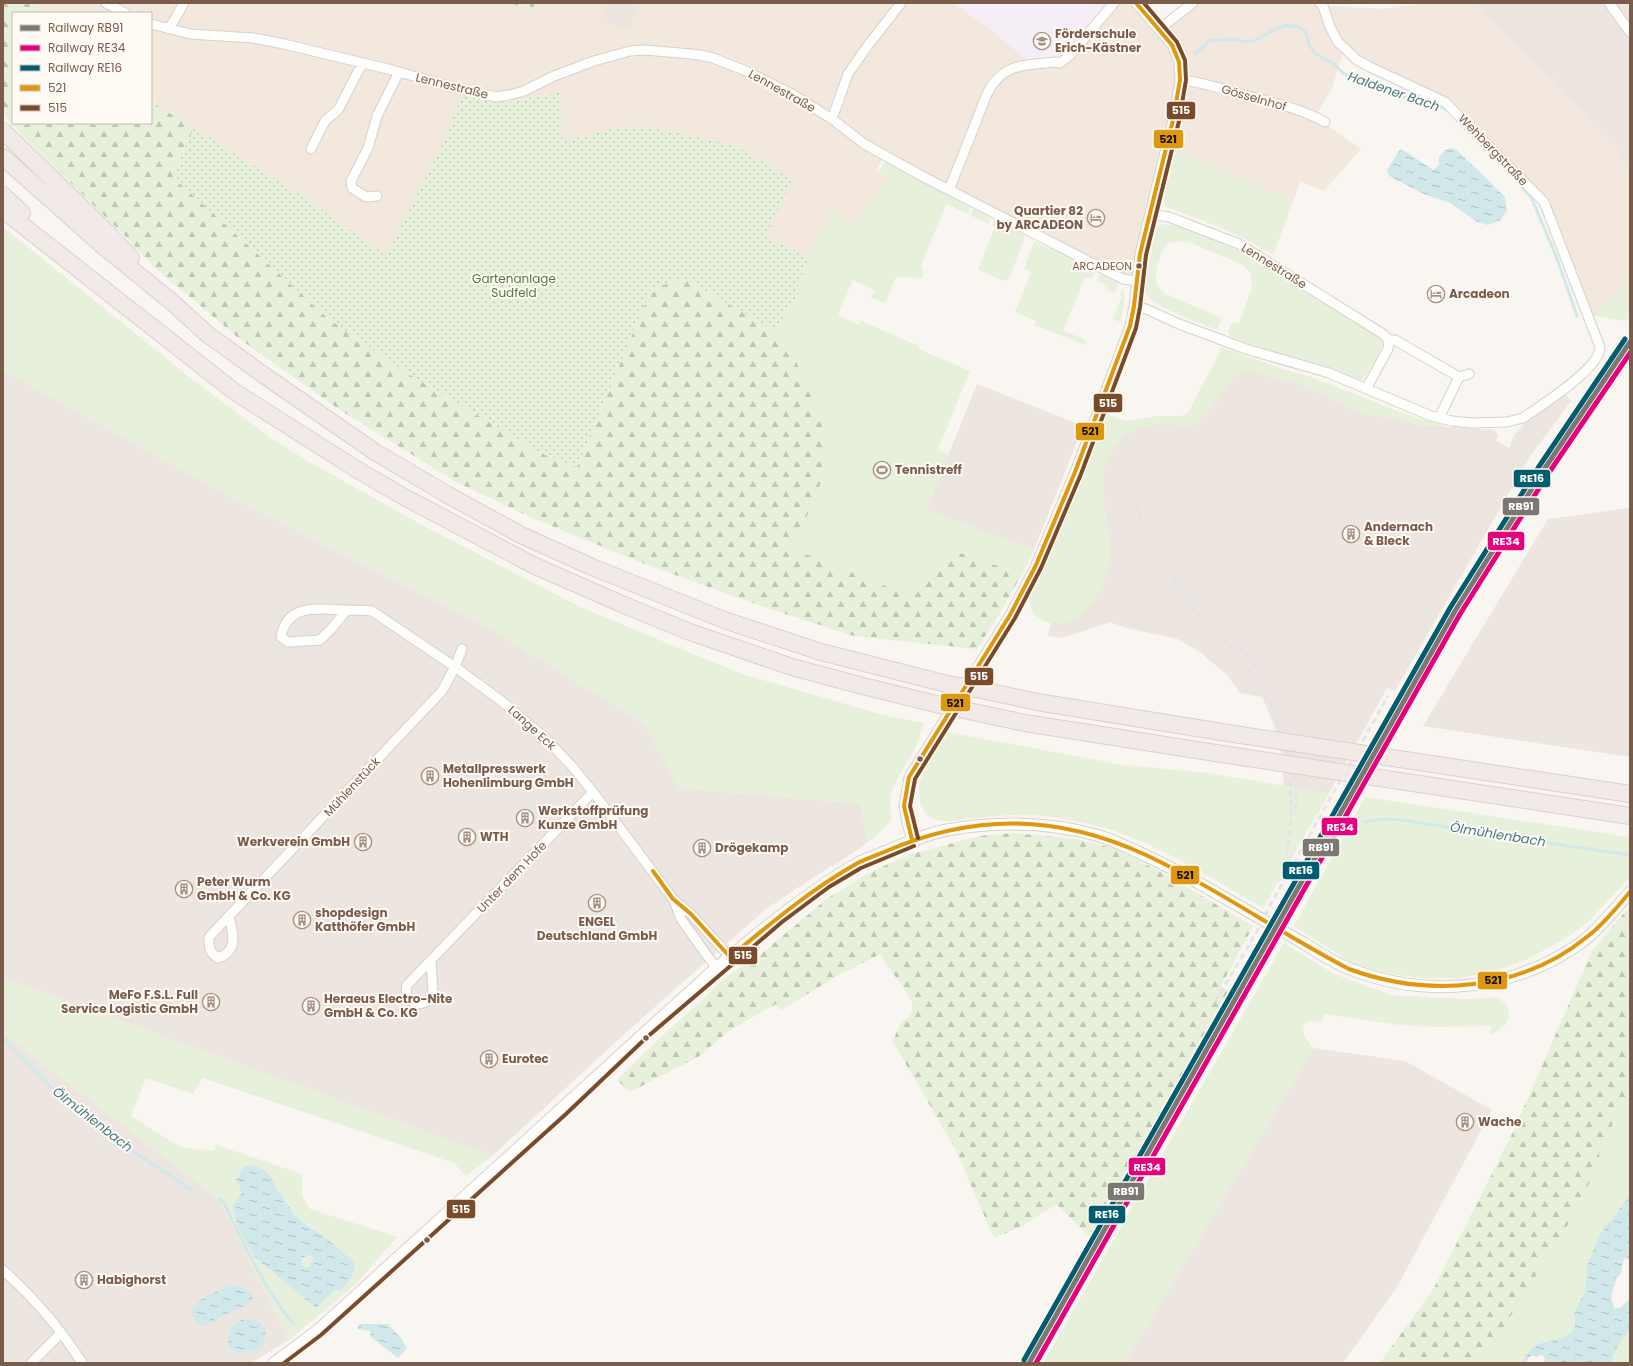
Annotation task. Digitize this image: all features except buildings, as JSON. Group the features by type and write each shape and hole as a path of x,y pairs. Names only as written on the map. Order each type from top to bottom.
{"highway":[{"path":"5,132 110,235 172,302"},
{"path":"3,157 103,246 172,302 207,334 375,452 448,495 521,535 599,570 726,621 821,652 951,685 1037,702 1234,734 1630,794"},
{"path":"3,195 86,273"},
{"path":"3,210 86,273 235,392 387,487 533,565 668,623 758,656 863,686 940,705 1025,723 1630,816"}],"street":[{"path":"106,3 123,12"},
{"path":"169,29 184,3"},
{"path":"832,119 848,74 901,3"},
{"path":"949,190 987,94 997,78 1004,72 1022,65 1055,62 1060,63 1070,55 1114,3"},
{"path":"912,840 904,806 909,777 1010,615 1033,571 1057,518 1130,326 1134,306 1140,254 1174,120 1180,80 1179,62 1172,45 1136,3"},
{"path":"1159,29 1193,3"},
{"name":"Wehbergstraße","path":"1320,3 1323,6 1330,27 1338,42 1357,60 1445,102 1544,202 1600,347 1600,353 1582,375 1523,418 1507,422 1472,423 1439,418"},
{"path":"1610,3 1630,32"},
{"name":"Lennestraße","path":"152,24 190,34 253,38 284,44 496,97 524,91 568,70 630,51 644,50 700,55 730,64 792,94 832,119 863,143 949,190 1123,279 1136,280"},
{"path":"311,149 325,121 338,110 362,64"},
{"name":"Lennestraße","path":"377,196 366,197 352,188 351,181 372,138 377,116 399,72"},
{"name":"Gösselnhof","path":"1180,80 1199,83 1267,101 1305,113 1325,122"},
{"name":"Lennestraße","path":"1150,214 1169,217 1239,244 1383,334 1389,340 1395,340 1459,377"},
{"path":"1134,306 1146,309 1179,324 1246,349 1329,374 1439,418 1459,377 1468,374"},
{"path":"1366,389 1388,349 1389,340"},
{"name":"Lange Eck","path":"347,610 320,640 288,642 281,637 282,630 293,616 304,610 335,609 372,612 455,667 504,703 544,737 570,764 593,792 673,899 691,914 730,957"},
{"name":"Mühlenstück","path":"229,916 442,692 455,667 462,649"},
{"name":"Unter dem Hofe","path":"431,961 593,792"},
{"path":"274,1363 317,1331 716,968 778,917 826,882 858,863 912,840 946,830 1000,824 1022,824 1066,829 1097,836 1123,845 1174,868 1349,969 1396,983 1443,986 1480,984 1517,976 1541,966 1582,942 1630,892"},
{"name":"Lange Eck","path":"673,899 681,919 716,968"},
{"path":"3,1270 39,1305 82,1363"},
{"path":"31,1363 61,1333"}],"shaded area":[{"path":"39,3 953,3 981,22 1114,3 1136,3 1159,29 1193,3 1320,3 1323,6 1384,9 1423,3 1472,3 1555,82 1611,144 1630,171 1630,282 1588,317 1544,202 1445,102 1344,48 1332,89 1315,117 1361,149 1324,191 1300,181 1293,202 1167,147 1136,281 885,155 876,170 888,178 855,227 833,212 809,257 765,237 793,180 608,130 562,142 561,92 508,102 494,102 463,95 438,154 386,255 302,196 152,103 152,12 35,12"},
{"path":"607,3 632,3 638,6 629,30 600,21"},
{"name":"Förderschule Erich-Kästner","path":"953,3 1110,3 1064,59 1032,64 981,22"},
{"path":"1472,3 1630,3 1630,171 1611,144 1555,82"},
{"path":"1216,360 1284,382 1287,378 1364,414 1382,416 1420,425 1494,430 1498,435 1496,441 1509,448 1514,435 1526,422 1565,394 1571,401 1529,458 1395,691 1387,688 1318,813 1284,795 1282,757 1279,741 1262,697 1240,693 1227,675 1200,652 1178,639 1126,628 1110,622 1060,638 1048,636 1051,623 1041,619 1032,610 1030,597 1031,592 1075,497 1106,414 1125,421 1160,416 1183,416 1188,413"},
{"path":"3,370 239,502 491,629 643,723 679,788 860,804 868,842 766,909 630,1029 492,1156 3,978"},
{"path":"977,384 1083,426 1034,550 926,510"},
{"path":"1630,508 1630,757 1423,726 1548,519"},
{"path":"3,1033 220,1200 289,1340 251,1363 3,1363"},
{"path":"1314,1048 1405,1061 1492,1110 1397,1287 1343,1363 1125,1363"}],"green space":[{"path":"3,3 39,3 35,12 12,12 12,123 3,113"},
{"path":"512,3 537,3 533,13"},
{"name":"Gartenanlage Sudfeld","path":"561,92 562,142 608,130 643,126 734,145 793,180 765,237 809,257 796,291 799,292 775,331 684,278 651,289 577,467 541,453 407,373 329,319 173,177 194,128 302,196 386,255 438,154 463,95 494,102 508,102"},
{"path":"152,103 194,128 173,177 329,319 407,373 541,453 577,467 651,289 684,278 775,331 793,354 827,434 820,485 793,549 913,597 954,551 1022,574 1000,613 977,649 854,636 767,608 645,564 539,521 456,482 340,410 241,340 155,268 124,235 13,124 152,124"},
{"path":"1176,150 1293,202 1273,255 1248,240 1166,207 1163,199"},
{"name":"Tennistreff","path":"886,160 970,208 968,214 946,204 921,266 924,274 922,278 896,277 885,303 871,297 875,290 853,280 838,315 859,325 861,321 919,346 918,349 970,371 938,450 948,454 926,510 1034,550 1022,574 954,551 913,597 793,549 820,485 793,354 775,331 799,293 796,291 809,257 833,212 855,226 888,178 879,171"},
{"path":"973,209 991,218 989,224 970,215"},
{"path":"995,219 1023,234 1025,237 1009,279 1005,281 978,270 995,227 992,225"},
{"path":"1167,224 1186,229 1245,253 1382,338 1383,345 1372,366 1362,380 1357,380 1327,367 1274,352 1230,337 1228,331 1233,322 1239,324 1252,286 1250,272 1241,264 1189,242 1181,241 1167,244 1160,256 1156,270 1157,283 1165,294 1222,318 1217,329 1165,308 1148,297 1144,291 1155,233 1157,227"},
{"path":"3,227 193,380 271,438 306,460 426,527 580,607 742,674 883,715 924,723 915,749 892,791 890,809 892,820 868,842 860,804 679,788 643,723 491,629 239,502 3,370"},
{"path":"1035,242 1066,255 1095,271 1092,279 1085,277 1063,331 1082,338 1086,342 1085,345 1034,325 1036,321 1015,312 1031,272 1024,269"},
{"path":"1100,274 1118,283 1115,293 1107,290 1108,286 1097,281"},
{"path":"1630,282 1630,316 1626,321 1590,315"},
{"path":"1124,288 1124,303 1121,322 1113,319 1122,296 1120,295"},
{"path":"1221,347 1285,370 1311,377 1408,415 1451,428 1420,425 1382,416 1364,414 1287,378 1284,382 1246,370 1230,381 1208,413 1201,420 1192,425 1147,426 1133,430 1120,440 1115,446 1107,462 1103,478 1103,494 1110,545 1109,562 1103,584 1089,607 1082,614 1073,619 1055,623 1046,622 1039,618 1033,612 1030,603 1031,592 1062,526 1106,414 1125,421 1160,416 1183,416 1188,413 1216,360"},
{"path":"946,732 1124,765 1200,772 1329,793 1263,908 1196,869 1161,851 1116,831 1096,825 1035,815 1000,816 953,821 939,821 930,817 921,805 919,794 920,783 928,761"},
{"path":"1365,797 1630,837 1630,877 1587,923 1566,938 1528,959 1492,972 1458,978 1421,978 1385,973 1353,964 1294,926"},
{"path":"1012,833 1077,839 1116,849 1161,872 1253,926 1221,986 1228,991 1092,1239 1056,1204 1022,1226 994,1238 956,1150 893,1042 900,1026 911,1013 912,1001 880,954 837,976 781,1010 776,1004 730,1030 698,1057 630,1092 617,1080 645,1052 729,975 761,954 828,898 877,869 911,854 980,836"},
{"path":"1630,906 1630,1086 1599,1154 1600,1160 1575,1213 1503,1328 1470,1363 1380,1363 1434,1288 1513,1132 1592,951"},
{"path":"1284,943 1334,974 1391,995 1470,999 1498,997 1507,1006 1509,1016 1501,1028 1489,1036 1491,1026 1435,1027 1399,1025 1324,1014 1322,1023 1309,1021 1306,1023 1303,1028 1303,1032 1307,1040 1314,1048 1125,1363 1043,1363"},
{"path":"3,978 492,1156 466,1176 454,1163 203,1078 193,1094 146,1078 131,1116 180,1147 214,1151 216,1145 302,1174 302,1196 310,1209 397,1237 357,1283 289,1340 220,1200 3,1033","holes":["274,1180 281,1197 293,1212 324,1236 335,1290 316,1308 254,1257 232,1207 241,1196 241,1188"]},
{"path":"1630,1086 1630,1190 1626,1200 1600,1234 1587,1266 1585,1292 1574,1313 1575,1323 1573,1330 1569,1335 1563,1338 1542,1343 1533,1347 1521,1363 1470,1363 1503,1328 1600,1160 1599,1154"},
{"path":"308,1255 312,1256 313,1260 309,1267 305,1268 301,1265 301,1259"},
{"path":"1630,1331 1630,1363 1612,1363 1616,1350"}],"water":[{"path":"1451,148 1457,150 1505,197 1507,210 1501,220 1488,225 1477,222 1450,203 1426,195 1389,176 1387,170 1400,149 1433,170 1439,165 1441,154"},
{"path":"253,1165 265,1171 274,1180 275,1186 293,1213 308,1226 324,1236 355,1263 352,1277 340,1291 335,1290 316,1308 254,1257 238,1227 232,1206 241,1194 239,1184 236,1180 244,1167","holes":["308,1255 312,1256 313,1260 309,1267 305,1268 301,1265 301,1259"]},
{"path":"1630,1190 1630,1260 1625,1258 1621,1273 1617,1277 1611,1297 1614,1308 1620,1308 1630,1299 1630,1331 1616,1350 1612,1363 1545,1363 1544,1356 1540,1355 1536,1357 1532,1355 1528,1358 1527,1363 1521,1363 1533,1347 1542,1343 1563,1338 1569,1335 1573,1330 1575,1323 1574,1313 1585,1292 1587,1266 1600,1234 1626,1200"},
{"path":"235,1285 244,1287 247,1290 253,1297 251,1302 204,1326 198,1325 193,1317 193,1310 197,1304 203,1298 211,1294"},
{"path":"241,1320 259,1322 266,1331 264,1342 260,1350 235,1353 229,1348 228,1338 231,1327"},
{"path":"359,1324 388,1324 401,1338 407,1348 398,1358 371,1337 370,1331 357,1329"}],"waterway":[{"name":"Haldener Bach","path":"1195,54 1209,41 1233,39 1248,42 1256,40 1275,29 1288,25 1300,27 1306,33 1309,45 1315,53 1335,65 1344,74 1373,81 1403,97 1432,102 1449,111"},
{"name":"Haldener Bach","path":"1507,170 1531,197 1556,256 1577,316"},
{"name":"Ölmühlenbach","path":"1365,822 1384,819 1402,820 1630,855"},
{"name":"Ölmühlenbach","path":"3,1039 52,1088 122,1144 192,1190"},
{"name":"Ölmühlenbach","path":"219,1199 224,1203 264,1281 293,1323"}],"railway":[{"path":"1218,1014 1421,656 1472,570 1503,520 1599,375"},
{"path":"1133,466 1139,514 1149,541 1162,563 1204,610"},
{"path":"1171,582 1201,617"},
{"path":"1226,632 1248,656 1266,684"},
{"path":"1223,638 1245,663 1260,684 1274,712 1282,735 1287,760 1291,810 1290,835 1286,859 1279,881"},
{"path":"1215,1002 1259,928 1269,907 1388,696"},
{"path":"1273,697 1284,724 1294,765 1296,780 1296,809"}],"rail line":[{"name":"RE16","path":"1024,1360 1450,608 1538,468 1625,339"},
{"name":"RB91","path":"1029,1363 1455,611 1543,471 1630,342"},
{"name":"RE34","path":"1036,1363 1460,614 1548,474 1630,353"}],"transit line":[{"name":"521","path":"912,840 904,806 909,777 1010,615 1036,565 1075,472 1130,326 1134,306 1140,254 1173,120 1180,80 1179,62 1172,45 1136,3"},
{"name":"515","path":"918,838 910,806 915,779 1015,618 1041,568 1081,474 1136,328 1146,255 1179,121 1186,80 1185,60 1177,42 1144,3"},
{"name":"521","path":"730,957 806,896 859,862 917,839 950,830 983,825 1015,824 1048,826 1080,832 1113,842 1146,855 1172,868 1349,969 1379,978 1410,984 1442,986 1473,984 1504,978 1534,968 1562,954 1588,936 1605,921 1630,892"},
{"name":"515","path":"284,1363 321,1335 566,1114 646,1038 782,922 829,887 861,868 914,846"},
{"name":"521","path":"653,871 673,899 691,914 730,957"}],"place":[{"name":"Förderschule Erich-Kästner","path":"1042,41"},
{"name":"Quartier 82 by ARCADEON","path":"1096,218"},
{"name":"ARCADEON","path":"1139,266"},
{"name":"Arcadeon","path":"1436,294"},
{"name":"Tennistreff","path":"882,470"},
{"name":"Andernach & Bleck","path":"1351,534"},
{"name":"Metallpresswerk Hohenlimburg GmbH","path":"430,776"},
{"name":"Werkstoffprüfung Kunze GmbH","path":"525,818"},
{"name":"WTH","path":"467,837"},
{"name":"Werkverein GmbH","path":"363,842"},
{"name":"Drögekamp","path":"702,848"},
{"name":"Peter Wurm GmbH & Co. KG","path":"184,889"},
{"name":"ENGEL Deutschland GmbH","path":"597,903"},
{"name":"shopdesign Katthöfer GmbH","path":"302,920"},
{"name":"MeFo F.S.L. Full Service Logistic GmbH","path":"211,1002"},
{"name":"Heraeus Electro-Nite GmbH & Co. KG","path":"311,1006"},
{"name":"Eurotec","path":"489,1059"},
{"name":"Wache","path":"1465,1122"},
{"name":"Habighorst","path":"84,1280"}]}
